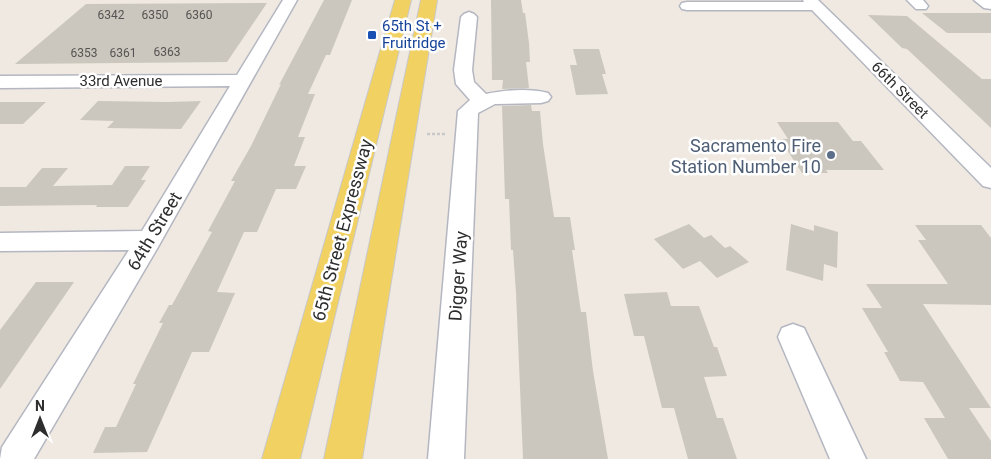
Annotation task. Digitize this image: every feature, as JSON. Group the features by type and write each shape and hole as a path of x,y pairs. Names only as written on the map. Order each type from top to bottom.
{"main road":[{"name":"65th Street Expressway","path":"280,459 403,0"},
{"name":"65th Street Expressway","path":"343,459 430,0"}],"street":[{"name":"64th Street","path":"14,459 149,240 290,0"},
{"path":"687,6 724,3 813,3"},
{"name":"66th Street","path":"813,3 991,181"},
{"path":"469,17 463,70 465,84 482,101 498,96 541,97"},
{"name":"33rd Avenue","path":"0,82 242,80"},
{"name":"Digger Way","path":"446,459 468,111 482,101"},
{"path":"0,242 149,240"},
{"path":"793,338 848,459"}],"path":[{"path":"404,134 466,133"}],"building":[{"path":"324,0 352,0 330,55 326,55 308,94 315,94 298,137 305,137 294,166 306,166 296,189 276,189 257,232 244,232 217,292 235,293 209,352 192,352 147,452 93,453 105,427 116,427 136,384 133,384 163,323 159,323 169,305 172,305 212,232 208,231 235,181 231,181 251,146 281,84 279,85"},
{"path":"491,0 521,0 523,13 525,13 529,43 530,62 526,62 529,88 502,89 503,80 492,80"},
{"path":"267,3 227,62 15,64 86,4"},
{"path":"922,13 991,13 991,33 947,33"},
{"path":"868,15 907,16 982,79 991,79 991,128 907,49 902,48"},
{"path":"573,49 599,49 606,74 602,74 608,94 576,95 570,65 577,65"},
{"path":"98,101 201,101 181,129 107,128 114,121 80,120"},
{"path":"0,102 46,102 23,124 0,124"},
{"path":"531,105 532,111 540,111 554,217 570,217 575,250 572,250 581,312 586,312 593,371 608,459 523,459 516,293 513,250 511,250 509,199 505,199 502,106"},
{"name":"Sacramento Fire Station Number 10","path":"777,122 838,122 853,141 861,141 884,170 826,170 828,173 802,173 780,139 788,139"},
{"path":"125,166 150,166 141,180 146,180 128,207 96,207 97,205 0,206 0,187 26,187 42,168 68,168 53,186 112,185"},
{"path":"689,224 704,238 711,235 725,248 730,246 749,262 717,278 700,261 683,269 654,239"},
{"path":"791,224 814,231 814,225 838,232 837,268 824,264 823,281 786,270"},
{"path":"915,225 981,225 991,238 991,305 923,304 991,408 969,408 991,441 991,459 948,459 924,418 945,418 923,382 900,381 884,352 888,352 862,308 882,308 866,284 948,284 918,240 926,240"},
{"path":"36,282 74,282 0,389 0,330"},
{"path":"667,292 671,306 699,306 714,347 717,347 727,376 704,377 717,418 723,418 737,459 688,459 674,408 662,408 644,336 634,336 624,294"}],"place":[{"name":"65th St + Fruitridge","path":"372,35"},
{"name":"Sacramento Fire Station Number 10","path":"831,155"}]}
